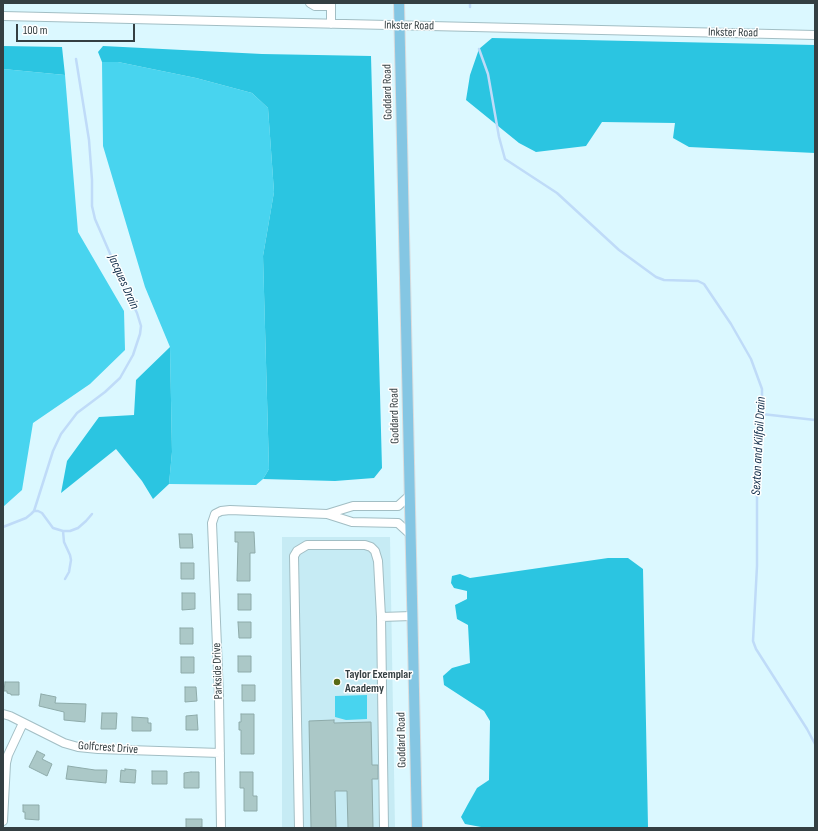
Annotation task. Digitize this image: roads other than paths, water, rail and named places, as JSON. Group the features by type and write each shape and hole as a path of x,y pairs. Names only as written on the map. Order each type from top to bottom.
{"main road":[{"name":"Goddard Road","path":"399,3 417,828"}],"street":[{"path":"310,3 315,6 331,5 331,24"},
{"name":"Inkster Road","path":"3,16 815,35"},
{"path":"327,514 353,506 398,506 410,496"},
{"name":"Parkside Drive","path":"221,828 220,753 212,523 215,514 221,511 230,510 327,514"},
{"path":"327,514 352,522 398,523 410,534"},
{"path":"299,828 294,556 297,551 307,545 365,544 375,551 378,561 381,617 384,828"},
{"path":"381,617 412,616"},
{"name":"Golfcrest Drive","path":"3,714 64,742 88,748 220,753"},
{"path":"3,821 6,763 8,754 23,723"}],"waterway":[{"name":"Sexton and Kilfoil Drain","path":"479,49 488,74 499,137 505,159 557,193 619,250 656,277 664,280 698,281 704,284 731,324 751,359 762,389 762,414 757,487 757,566 753,641 756,649 815,744"},
{"name":"Jacques Drain","path":"3,527 26,518 34,511 53,451 61,434 77,413 105,392 120,378 133,355 140,334 141,326 137,313 95,219 92,206 89,140 76,59"},
{"path":"762,414 815,420"},
{"path":"34,511 42,513 53,528 63,531 70,531 78,528 92,514"},
{"path":"63,531 64,542 71,560 69,572 65,579"}],"place":[{"name":"Taylor Exemplar Academy","path":"337,682"}]}
